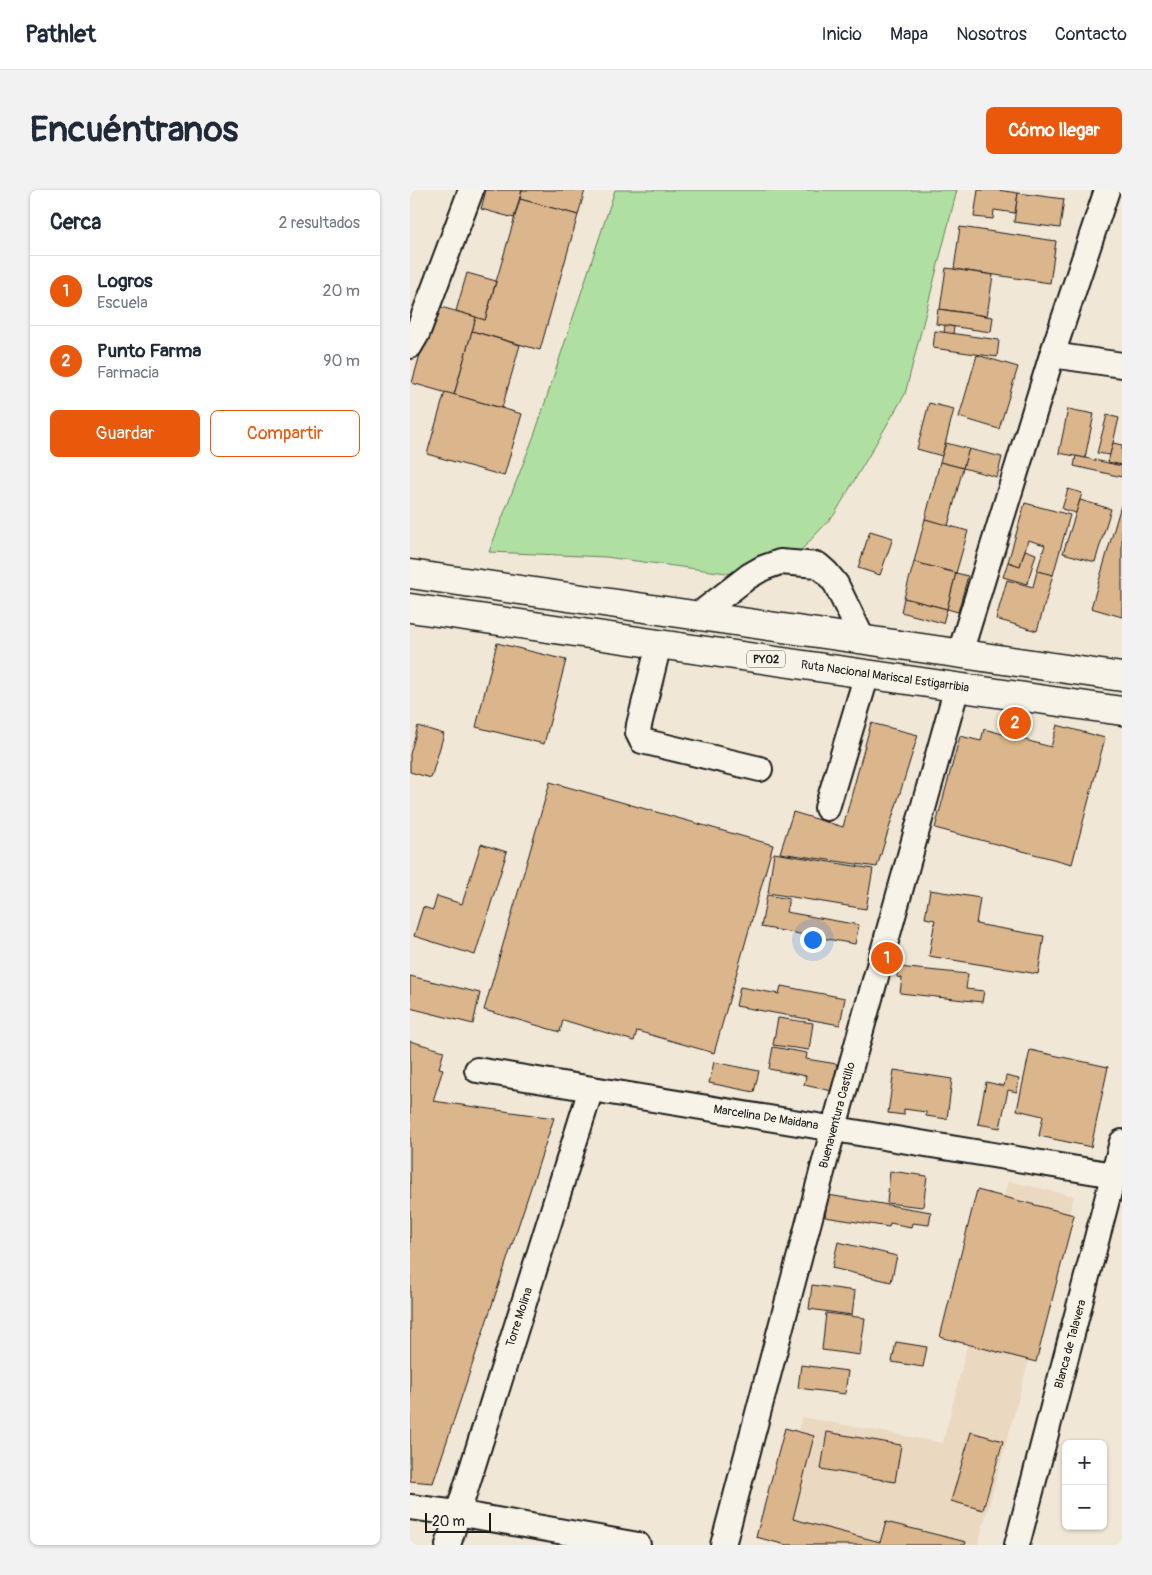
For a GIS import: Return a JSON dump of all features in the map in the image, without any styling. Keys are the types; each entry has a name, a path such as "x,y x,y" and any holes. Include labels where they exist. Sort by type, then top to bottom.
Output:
{"highway":[{"path":"410,574 1122,677"},
{"name":"Ruta Nacional Mariscal Estigarribia","path":"410,608 1122,711"}],"street":[{"path":"410,346 417,334 471,190"},
{"path":"960,653 1052,355 1107,190"},
{"path":"1052,355 1122,365"},
{"path":"697,616 749,576 763,568 780,562 818,565 836,584 864,640"},
{"path":"659,644 639,725 639,738 642,741 760,769"},
{"path":"827,808 867,674"},
{"name":"Buenaventura Castillo","path":"723,1545 834,1127 957,687"},
{"name":"Marcelina De Maidana","path":"477,1070 834,1127 1114,1175"},
{"name":"Torre Molina","path":"448,1545 591,1089"},
{"name":"Blanca de Talavera","path":"1017,1545 1122,1142"},
{"path":"410,1507 457,1513 638,1545"}],"shaded area":[{"path":"1008,1181 1074,1196 978,1545 816,1545 767,1534 802,1417 943,1443"}],"green space":[{"path":"615,190 957,190 905,394 834,515 790,562 749,576 606,557 489,552 535,433"}],"building":[{"path":"486,190 522,190 514,218 481,209"},
{"path":"522,190 585,190 578,215 520,199"},
{"path":"978,190 1018,193 1015,213 994,210 993,219 974,217"},
{"path":"1018,193 1064,199 1060,228 1014,222"},
{"path":"520,199 578,215 540,350 472,331 476,317 485,320"},
{"path":"960,227 1056,241 1050,283 954,269"},
{"path":"946,268 993,275 987,316 940,309"},
{"path":"467,273 496,281 485,320 456,311"},
{"path":"434,305 476,317 454,395 412,383"},
{"path":"938,309 993,317 991,332 936,324"},
{"path":"945,325 954,327 953,334 944,333"},
{"path":"472,331 520,345 502,408 454,395"},
{"path":"935,331 999,340 997,357 933,348"},
{"path":"977,355 1018,367 999,429 959,417"},
{"path":"445,392 522,414 504,476 427,454"},
{"path":"929,403 954,409 942,456 917,449"},
{"path":"1068,409 1094,414 1085,458 1059,453"},
{"path":"1107,415 1119,418 1110,455 1097,453"},
{"path":"946,443 969,449 963,468 940,462"},
{"path":"1113,443 1122,445 1122,465 1108,462"},
{"path":"969,449 1002,457 997,477 963,468"},
{"path":"1076,456 1122,466 1122,477 1074,466"},
{"path":"940,462 963,468 948,526 925,519"},
{"path":"1068,489 1082,493 1076,513 1062,509"},
{"path":"1080,500 1111,509 1095,562 1063,553"},
{"path":"1122,502 1122,617 1091,608"},
{"path":"1025,503 1070,515 1053,575 1037,571 1045,545 1028,540 1020,566 1008,562"},
{"path":"925,519 968,531 956,573 914,562"},
{"path":"870,531 893,538 880,575 858,568"},
{"path":"1025,550 1036,554 1027,584 1003,577 1008,562 1020,566"},
{"path":"914,562 956,573 947,609 904,598"},
{"path":"1037,571 1053,575 1037,631 996,619 1007,580 1033,587"},
{"path":"956,573 968,576 958,612 947,609"},
{"path":"904,598 947,609 943,623 901,612"},
{"path":"497,643 566,660 544,744 476,727"},
{"path":"871,723 918,735 877,867 780,853 793,812 843,827"},
{"path":"1057,725 1105,738 1072,864 935,828 960,736 981,741 984,729 1051,747"},
{"path":"418,726 444,734 431,778 410,772 410,754"},
{"path":"550,782 773,845 714,1053 637,1031 634,1041 563,1020 560,1032 484,1010"},
{"path":"481,844 507,852 475,955 414,936 423,907 433,910 437,896 462,904"},
{"path":"774,853 873,869 866,909 768,893"},
{"path":"930,890 980,898 976,924 1044,936 1038,974 929,956 935,920 925,918"},
{"path":"767,895 789,899 786,912 859,925 855,944 761,927"},
{"path":"898,967 968,974 966,989 984,991 982,1002 900,993 902,978 897,977"},
{"path":"410,976 480,993 473,1024 410,1008"},
{"path":"781,986 845,998 840,1025 736,1006 740,987 779,994"},
{"path":"778,1018 813,1023 809,1050 773,1045"},
{"path":"410,1041 444,1051 439,1068 443,1069 433,1101 554,1118 433,1483 410,1481"},
{"path":"773,1047 807,1053 806,1059 837,1064 832,1091 804,1085 806,1076 769,1069"},
{"path":"1030,1050 1108,1067 1091,1147 1039,1136 1043,1116 1017,1110"},
{"path":"714,1062 759,1071 754,1092 709,1083"},
{"path":"894,1070 952,1079 947,1119 926,1116 926,1112 904,1109 904,1115 888,1113"},
{"path":"1006,1076 1019,1079 1017,1092 1008,1090 1000,1128 978,1124 986,1082 1004,1086"},
{"path":"890,1171 927,1176 923,1207 887,1203"},
{"path":"977,1190 1074,1215 1036,1362 940,1337"},
{"path":"828,1195 931,1212 929,1225 912,1223 911,1227 890,1223 889,1227 825,1217"},
{"path":"838,1242 897,1256 891,1282 832,1268"},
{"path":"812,1285 855,1291 852,1315 809,1309"},
{"path":"826,1313 865,1318 860,1355 822,1350"},
{"path":"896,1342 927,1347 923,1367 892,1362"},
{"path":"801,1365 848,1371 845,1394 798,1388"},
{"path":"785,1428 814,1436 793,1519 880,1542 886,1522 966,1542 965,1545 786,1545 756,1537"},
{"path":"827,1432 901,1445 895,1482 821,1469"},
{"path":"971,1432 1003,1441 983,1510 951,1501"}],"place":[{"name":"Punto Farma","path":"1015,723"},
{"name":"Logros","path":"887,958"}]}
